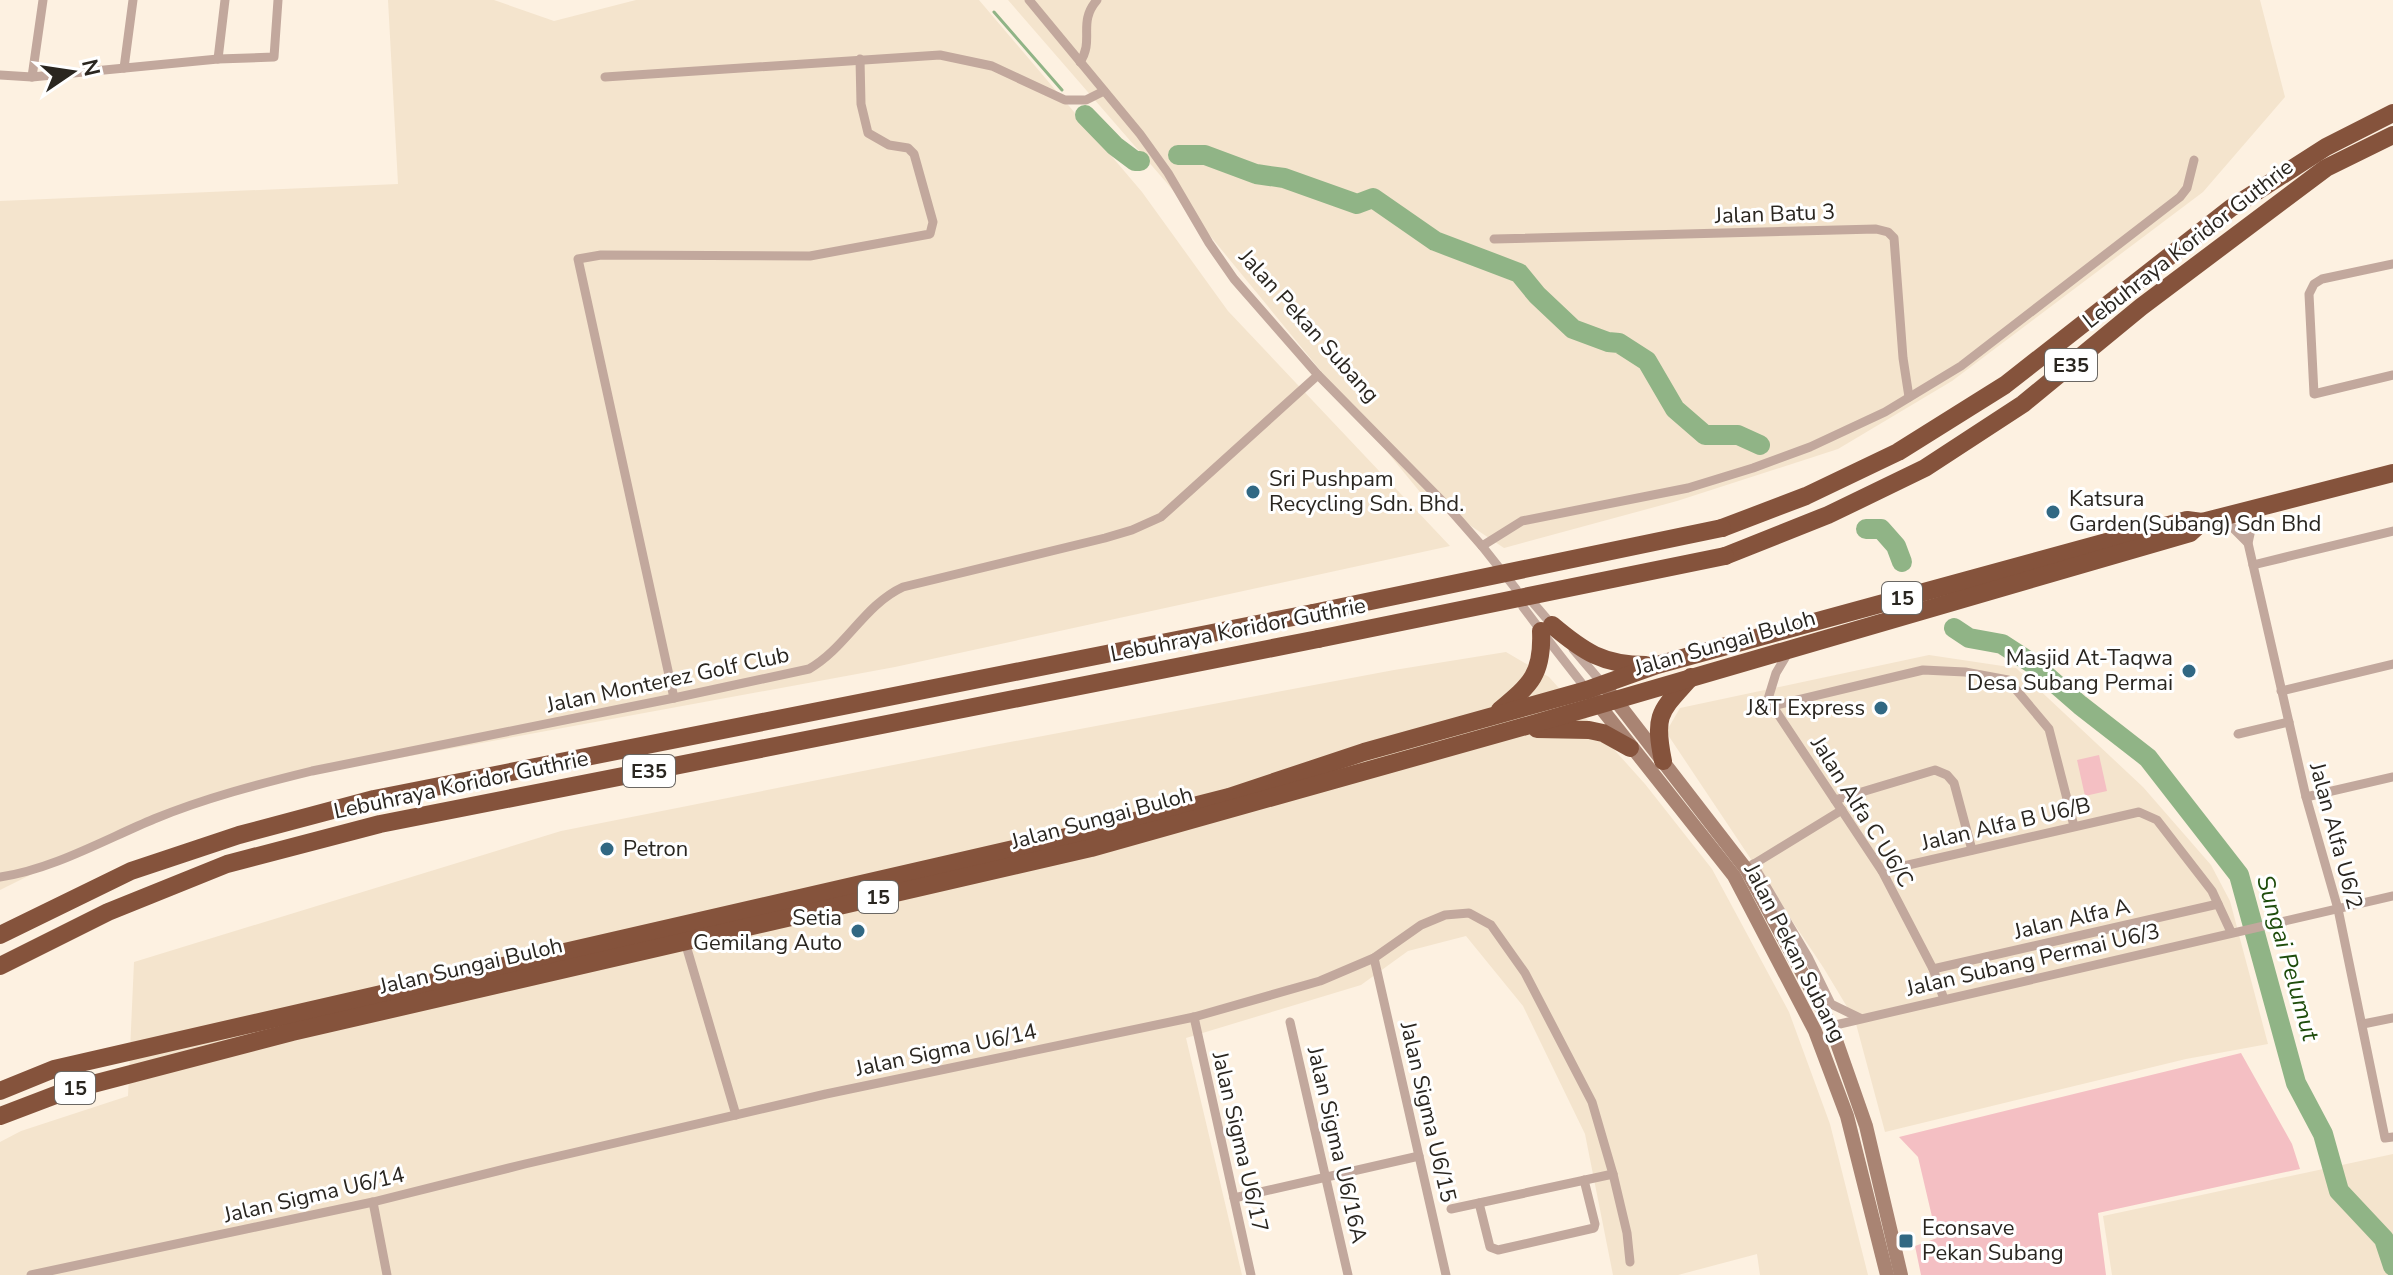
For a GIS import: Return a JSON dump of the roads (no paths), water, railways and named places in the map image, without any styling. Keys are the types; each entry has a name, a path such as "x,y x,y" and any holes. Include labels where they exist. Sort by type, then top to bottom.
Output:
{"highway":[{"name":"Lebuhraya Koridor Guthrie","path":"0,935 131,871 239,835 374,799 1313,613 1722,528 1806,496 1898,452 2005,385 2231,208 2326,147 2393,113"},
{"name":"Lebuhraya Koridor Guthrie","path":"0,966 108,912 227,864 380,824 1725,556 1828,515 1925,468 2023,404 2141,307 2326,168 2393,135"},
{"name":"Jalan Sungai Buloh","path":"0,1116 66,1091 292,1032 1091,848 1526,726 1601,694 1657,665 2187,520 2208,521 2393,473"},
{"name":"Jalan Sungai Buloh","path":"0,1091 54,1069 1229,797 1364,752 1495,714 1691,677 1791,649 2190,533 2208,521"},
{"path":"1495,714 1534,678 1546,628 1599,658 1616,663 1657,665"},
{"path":"1663,761 1657,735 1658,720 1663,708 1691,677"},
{"path":"1526,726 1589,730 1603,733 1630,748"}],"main road":[{"name":"Jalan Pekan Subang","path":"1601,694 1630,748 1734,876 1815,1031 1847,1116 1887,1275"},
{"name":"Jalan Pekan Subang","path":"1601,694 1663,761 1749,867 1831,1026 1866,1126 1901,1275"}],"street":[{"path":"32,77 43,0"},
{"path":"124,68 133,0"},
{"path":"218,59 225,0"},
{"path":"0,75 32,77 218,59 274,57 278,0"},
{"name":"Jalan Pekan Subang","path":"1029,0 1140,134 1234,279 1318,375 1446,505 1516,589 1533,600 1546,628"},
{"path":"1080,62 1087,48 1086,15 1097,0"},
{"path":"605,77 940,55 992,66 1065,100 1086,100 1104,91"},
{"path":"674,698 578,259 601,255 810,256 930,234 933,222 914,154 908,148 889,145 868,133 861,104 860,59"},
{"path":"1482,546 1522,521 1688,488 1753,468 1810,447 1885,412 1961,366 2180,197 2187,188 2194,160"},
{"name":"Jalan Batu 3","path":"1494,239 1876,229 1888,232 1894,238 1909,397"},
{"path":"2393,264 2322,279 2314,284 2309,294 2314,394 2393,375"},
{"name":"Jalan Monterez Golf Club","path":"0,877 25,873 158,817 253,785 809,669 826,657 880,600 903,587 1105,538 1161,517 1318,375"},
{"path":"2248,543 2252,525 2262,507"},
{"path":"2208,521 2232,527 2248,543"},
{"path":"2253,565 2393,531"},
{"name":"Jalan Alfa U6/2","path":"2248,543 2306,797 2338,909 2389,1137"},
{"path":"1546,628 1601,694"},
{"path":"1546,628 1601,694"},
{"path":"1791,649 1769,689 1768,699 1772,706 1923,670 1965,672 2008,680 2049,729 2074,826"},
{"path":"2281,691 2393,664"},
{"name":"Jalan Alfa C U6/C","path":"1772,706 1882,871 1933,969 1944,999"},
{"path":"2238,734 2289,722"},
{"path":"1835,800 1935,770 1947,775 1954,783 1972,850"},
{"path":"2306,797 2393,777"},
{"path":"1842,810 1749,867 1808,957 1831,1004 1862,1018"},
{"name":"Jalan Alfa B U6/B","path":"1882,871 2139,812 2157,820 2212,891 2218,904"},
{"path":"2338,909 2393,896"},
{"path":"2218,904 2231,932"},
{"name":"Jalan Alfa A","path":"1933,969 2218,904"},
{"name":"Jalan Subang Permai U6/3","path":"1831,1026 2338,909"},
{"name":"Jalan Sigma U6/14","path":"31,1275 373,1202 736,1115 1194,1017 1320,981 1374,958 1421,925 1445,915 1469,913 1491,925 1525,973 1592,1102 1613,1174 1627,1233 1630,1262"},
{"path":"685,942 736,1115"},
{"name":"Jalan Sigma U6/15","path":"1374,958 1446,1275"},
{"name":"Jalan Sigma U6/17","path":"1194,1017 1251,1275"},
{"path":"2363,1024 2393,1018"},
{"name":"Jalan Sigma U6/16A","path":"1290,1022 1348,1275"},
{"path":"1234,1198 1419,1156"},
{"path":"1451,1209 1613,1174"},
{"path":"1479,1203 1490,1247 1498,1250 1594,1228 1584,1180"},
{"path":"373,1202 387,1275"}],"waterway":[{"path":"994,12 1062,90"},
{"name":"Sungai Pelumut","path":"1085,115 1115,146 1135,161 1140,161"},
{"name":"Sungai Pelumut","path":"1178,155 1205,155 1256,174 1284,178 1357,204 1373,198 1435,241 1519,273 1573,329 1619,343 1647,361 1675,409 1705,435 1738,435 1760,445"},
{"name":"Sungai Pelumut","path":"1866,529 1881,529 1896,546 1902,562"},
{"name":"Sungai Pelumut","path":"1954,628 1969,638 2002,644 2033,664 2148,758 2239,875 2296,1083 2323,1134 2339,1191 2384,1239 2393,1266"}],"place":[{"name":"Sri Pushpam Recycling Sdn. Bhd.","path":"1253,492"},
{"name":"Katsura Garden(Subang) Sdn Bhd","path":"2053,512"},
{"name":"Masjid At-Taqwa Desa Subang Permai","path":"2189,671"},
{"name":"J&T Express","path":"1881,708"},
{"name":"Petron","path":"607,849"},
{"name":"Setia Gemilang Auto","path":"858,931"},
{"name":"Econsave Pekan Subang","path":"1906,1241"}]}
